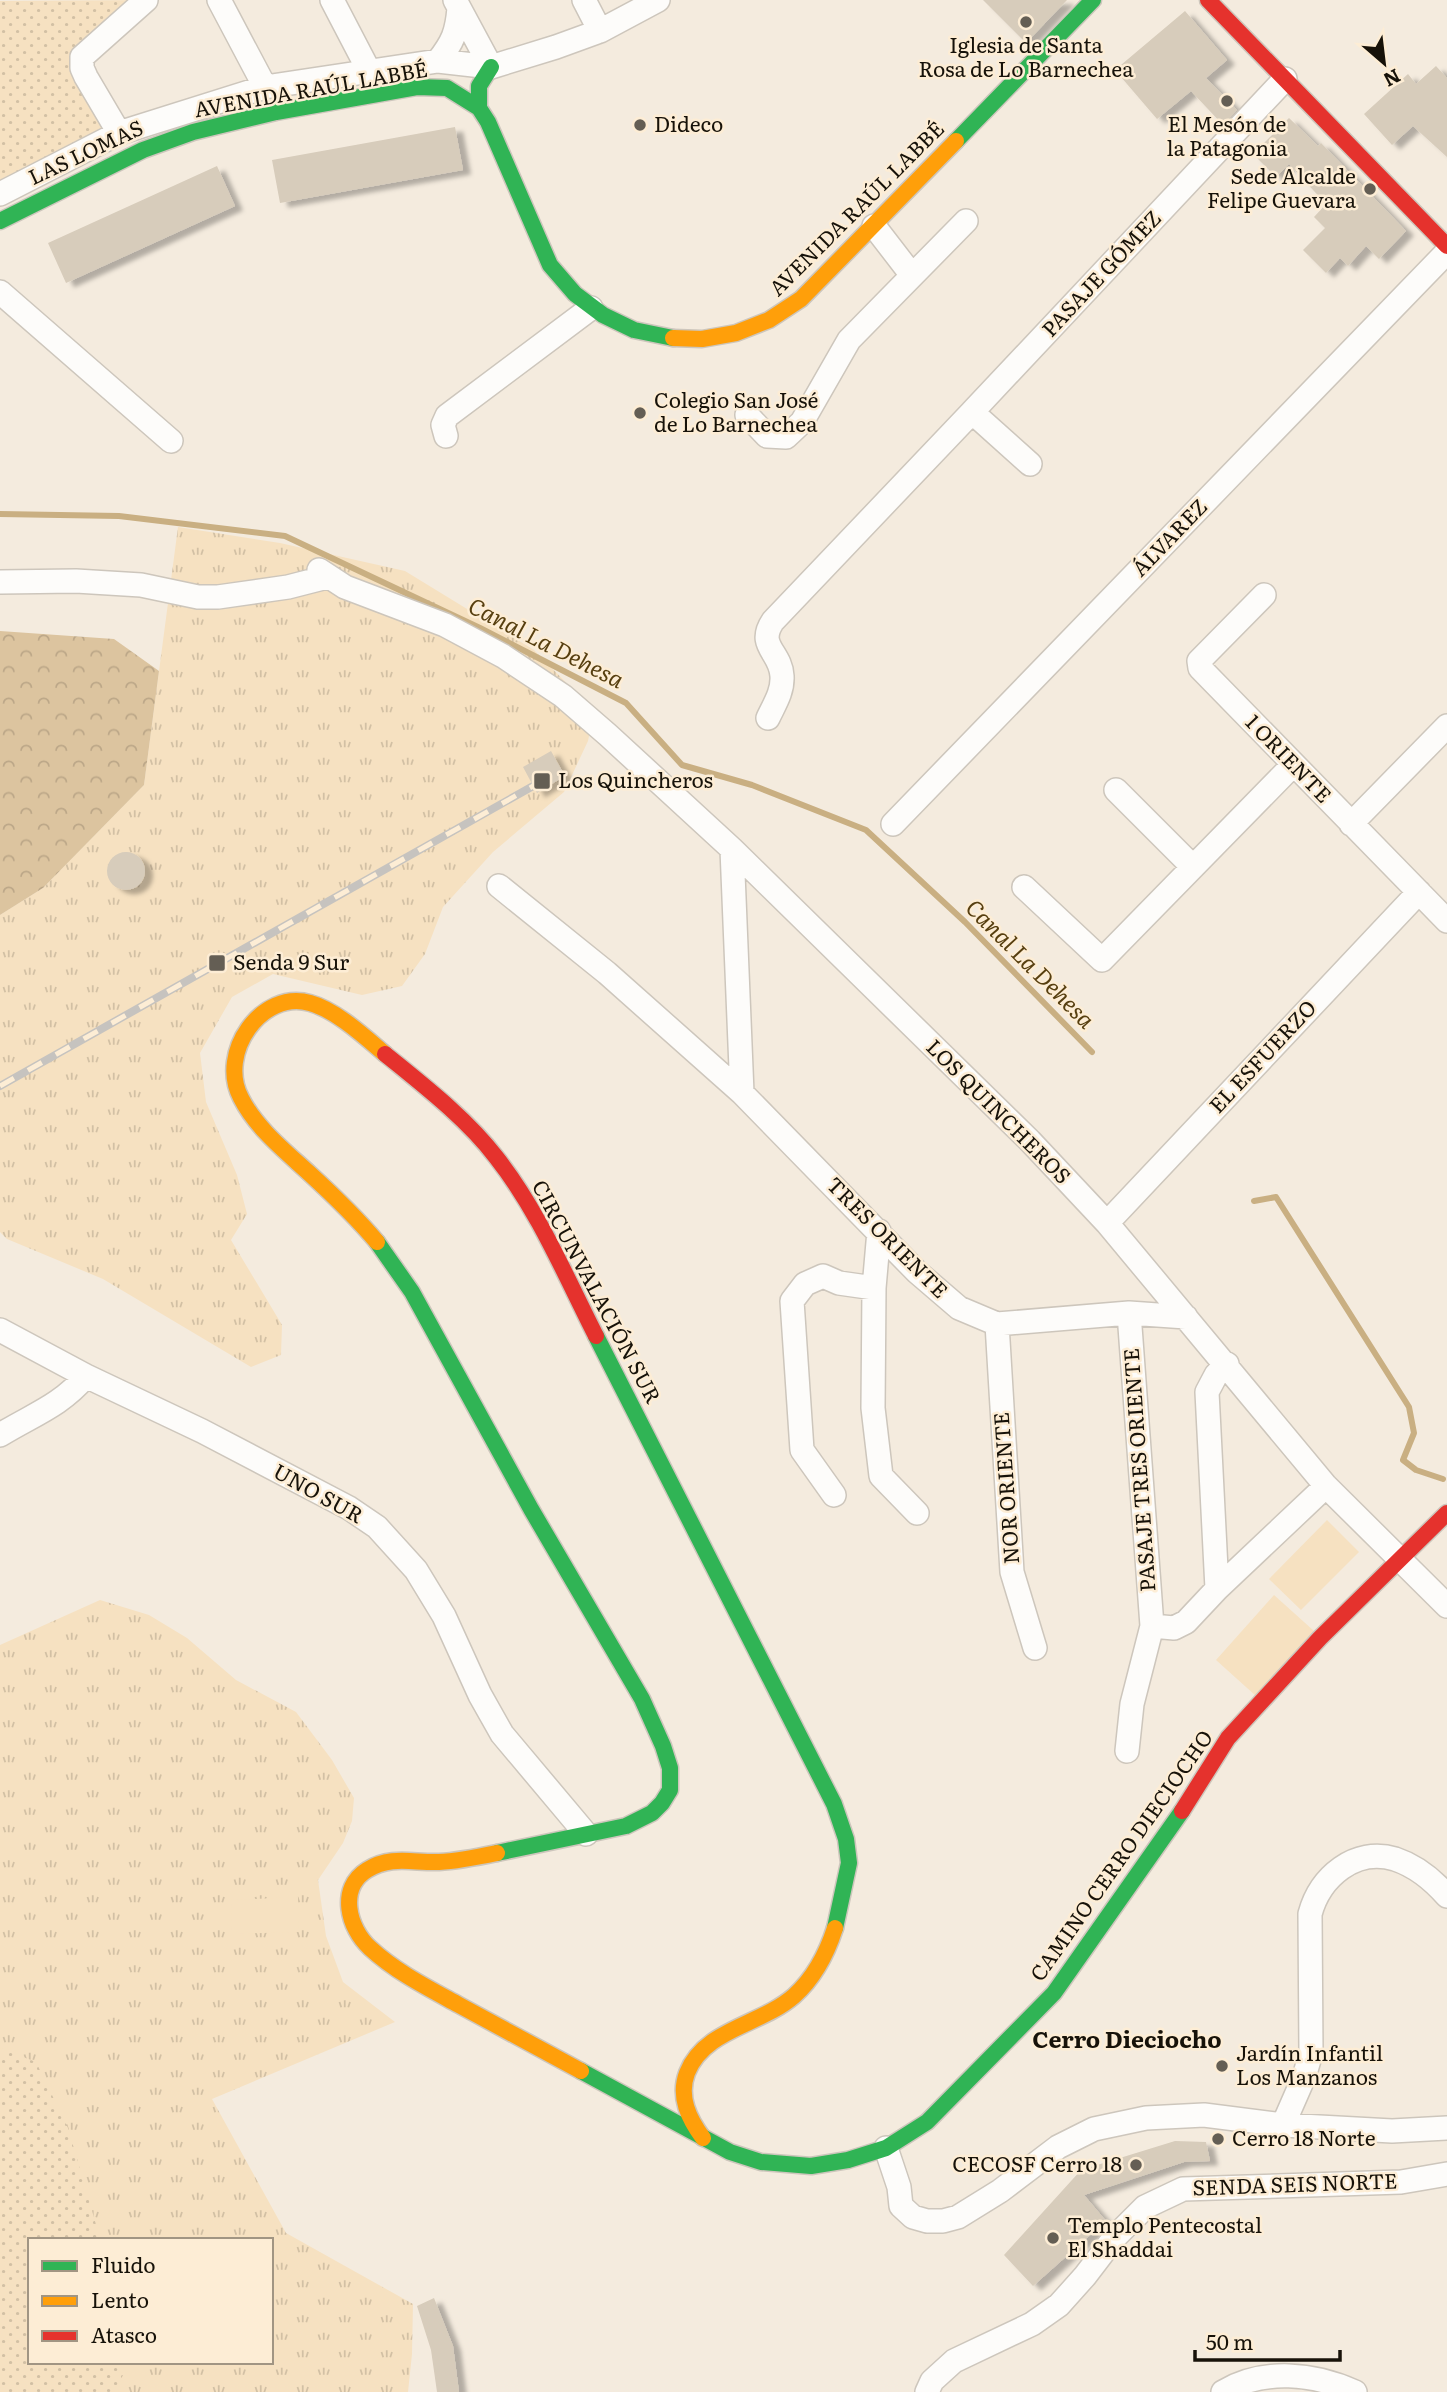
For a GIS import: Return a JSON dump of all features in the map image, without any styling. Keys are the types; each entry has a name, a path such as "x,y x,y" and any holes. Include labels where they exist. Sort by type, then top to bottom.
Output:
{"street":[{"path":"119,133 86,77 82,68 82,57 146,0"},
{"path":"219,0 265,87"},
{"path":"332,0 369,71"},
{"path":"584,0 600,31"},
{"name":"LAS LOMAS","path":"0,194 119,133 265,87 438,61 491,67 600,31 658,0"},
{"name":"AVENIDA RAÚL LABBÉ","path":"3,222 106,167 159,144 228,123 429,86 455,92 479,108 488,122 550,265 565,285 591,308 626,327 666,338 712,339 744,331 774,318 801,299 1093,0"},
{"path":"1208,0 1447,246"},
{"path":"438,61 452,43 457,29 457,4"},
{"path":"457,4 491,67 479,81 479,108"},
{"name":"PASAJE GÓMEZ","path":"768,718 782,689 782,673 767,643 766,632 773,621 1285,79"},
{"path":"747,415 766,436 786,437 802,422 849,340 966,221"},
{"path":"874,226 911,274"},
{"name":"ÁLVAREZ","path":"893,824 1447,253"},
{"path":"1,291 171,441"},
{"path":"446,436 443,425 447,416 591,308"},
{"path":"972,412 1030,464"},
{"name":"LOS QUINCHEROS","path":"0,582 141,585 198,597 218,597 288,587 323,573 345,587 445,625 503,656 572,704 732,849 1030,1141 1107,1223 1326,1486 1447,1606"},
{"name":"1 ORIENTE","path":"1264,595 1199,661 1200,668 1447,921"},
{"path":"1351,824 1447,726"},
{"path":"1024,887 1102,960 1293,765"},
{"path":"1116,790 1193,867"},
{"path":"732,849 742,1093"},
{"name":"TRES ORIENTE","path":"499,886 607,973 742,1093 917,1272 959,1308 997,1324 1129,1313 1186,1317"},
{"name":"EL ESFUERZO","path":"1107,1223 1419,892"},
{"name":"CIRCUNVALACIÓN SUR","path":"311,1002 343,1020 467,1125 489,1147 516,1184 539,1222 834,1804 849,1860 842,1908 829,1947 813,1975 784,2005 720,2037 694,2058 685,2075 683,2094 688,2114 702,2138 398,1971 367,1946 351,1920 348,1904 355,1881 367,1870 384,1861 403,1858 437,1862 470,1859 626,1826 653,1813 662,1803 670,1790 670,1769 663,1745 629,1677 531,1509 432,1325 400,1273 364,1226 256,1122 240,1097 233,1070 238,1042 256,1017 284,1004 311,1002"},
{"path":"879,1231 874,1287 873,1408 881,1476 917,1513"},
{"path":"834,1495 803,1450 793,1301 805,1284 823,1276 839,1283 874,1287"},
{"name":"PASAJE TRES ORIENTE","path":"1127,1751 1132,1704 1152,1626 1129,1313"},
{"name":"NOR ORIENTE","path":"997,1324 1012,1572 1035,1648"},
{"name":"UNO SUR","path":"0,1330 349,1508 377,1527 416,1570 444,1616 480,1695 502,1734 586,1834"},
{"path":"1217,1589 1207,1392 1216,1375 1227,1364"},
{"path":"0,1435 50,1409 72,1392 86,1376"},
{"path":"1152,1626 1174,1628 1186,1622 1326,1486"},
{"name":"CAMINO CERRO DIECIOCHO","path":"702,2138 745,2158 776,2165 828,2164 886,2148 927,2122 1054,1993 1169,1831 1228,1738 1320,1638 1447,1513"},
{"path":"1283,2124 1304,2077 1311,2053 1310,1914 1319,1889 1333,1873 1358,1860 1371,1857 1392,1858 1412,1866 1447,1896"},
{"path":"886,2148 899,2187 901,2206 913,2217 927,2221 943,2221 958,2217 1000,2192 1058,2147 1094,2129 1146,2118 1204,2115 1283,2124 1392,2131 1447,2128"},
{"name":"SENDA SEIS NORTE","path":"927,2392 932,2381 954,2361 1032,2324 1059,2305 1114,2238 1145,2207 1182,2189 1401,2182 1447,2174"},
{"path":"1223,2392 1250,2380 1294,2375 1324,2380 1354,2392"}],"green space":[{"path":"150,0 84,53 111,126 0,182 0,1"},
{"path":"178,527 280,543 405,571 534,650 594,711 588,741 564,792 493,852 443,907 425,954 402,986 362,995 273,974 232,997 200,1053 206,1102 237,1175 247,1214 231,1240 282,1325 281,1355 251,1367 103,1279 7,1239 0,1232 0,915 43,888 144,785"},
{"path":"0,631 114,639 159,671 144,785 43,888 0,915"},
{"path":"1327,1520 1359,1552 1301,1610 1269,1579"},
{"path":"1274,1595 1314,1631 1256,1696 1216,1660"},
{"path":"100,1600 149,1615 187,1638 236,1680 296,1712 332,1760 354,1798 352,1821 343,1843 318,1880 326,1936 343,1982 395,2022 212,2099 286,2233 413,2304 408,2392 0,2392 0,1645"},
{"path":"298,1897 299,1932 232,1934 231,1900"},
{"path":"0,2048 36,2062 68,2128 102,2238 28,2238 28,2364 128,2364 115,2392 0,2392"}],"building":[{"name":"Iglesia de Santa Rosa de Lo Barnechea","path":"983,0 1067,0 1026,43"},
{"path":"1185,11 1227,60 1206,78 1237,110 1223,125 1191,91 1157,119 1115,70"},
{"path":"1436,66 1447,78 1447,157 1413,126 1392,145 1364,114 1408,74 1416,84"},
{"path":"1289,118 1318,146 1321,143 1406,231 1379,259 1366,246 1348,266 1340,258 1326,273 1303,250 1325,228 1314,217 1326,204 1289,164 1276,177 1253,154"},
{"path":"455,127 463,170 280,203 272,160"},
{"path":"217,166 235,206 66,283 48,243"},
{"path":"551,751 565,776 537,793 523,767"},
{"path":"126,852 139,858 145,871 139,884 126,890 113,884 107,871 113,858"},
{"name":"Templo Pentecostal El Shaddai","path":"1175,2141 1206,2142 1210,2161 1184,2162 1084,2195 1106,2221 1033,2286 1004,2255 1081,2170"},
{"path":"434,2298 453,2346 459,2392 437,2392 431,2350 417,2306"}],"waterway":[{"name":"Canal La Dehesa","path":"0,514 119,516 285,536 480,628 626,703 682,765 752,785 866,830 965,922 1092,1052"},
{"name":"Canal La Dehesa","path":"1254,1201 1276,1197 1409,1407 1414,1433 1403,1460 1416,1470 1443,1479"}],"railway":[{"path":"0,1086 542,781"}],"traffic: fast":[{"path":"956,141 1093,0"},
{"path":"479,108 479,86 491,67"},
{"path":"0,221 143,150 193,132 276,112 417,87 447,88 479,108 488,122 550,265 575,294 603,315 634,330 673,338"},
{"path":"377,1242 412,1292 531,1509 642,1699 670,1768 670,1790 662,1803 652,1813 626,1826 497,1853"},
{"path":"596,1336 834,1804 846,1839 849,1863 835,1928"},
{"path":"581,2071 730,2152 761,2162 811,2166 848,2160 886,2148 927,2122 1054,1993 1182,1811"}],"traffic: slow":[{"path":"673,338 702,339 736,333 769,320 801,299 956,141"},
{"path":"377,1242 344,1206 272,1138 247,1109 235,1080 235,1062 248,1028 261,1015 292,1001 310,1003 330,1012 385,1054"},
{"path":"497,1853 468,1859 393,1861 376,1865 358,1878 352,1887 349,1908 356,1930 370,1948 401,1972 581,2071"},
{"path":"703,2138 689,2115 684,2099 687,2073 695,2058 706,2046 720,2037 781,2006 794,1996 819,1965 835,1928"}],"traffic: jam":[{"path":"1208,0 1447,246"},
{"path":"385,1054 458,1115 511,1177 538,1221 596,1336"},
{"path":"1182,1811 1228,1738 1320,1638 1447,1513"}],"place":[{"name":"Iglesia de Santa Rosa de Lo Barnechea","path":"1026,22"},
{"name":"El Mesón de la Patagonia","path":"1227,101"},
{"name":"Dideco","path":"640,125"},
{"name":"Sede Alcalde Felipe Guevara","path":"1370,189"},
{"name":"Colegio San José de Lo Barnechea","path":"640,413"},
{"name":"Los Quincheros","path":"542,781"},
{"name":"Senda 9 Sur","path":"217,963"},
{"name":"Jardín Infantil Los Manzanos","path":"1222,2066"},
{"name":"Cerro 18 Norte","path":"1218,2139"},
{"name":"CECOSF Cerro 18","path":"1136,2165"},
{"name":"Templo Pentecostal El Shaddai","path":"1053,2238"}],"district":[{"name":"Cerro Dieciocho","path":"1127,2040"}]}
